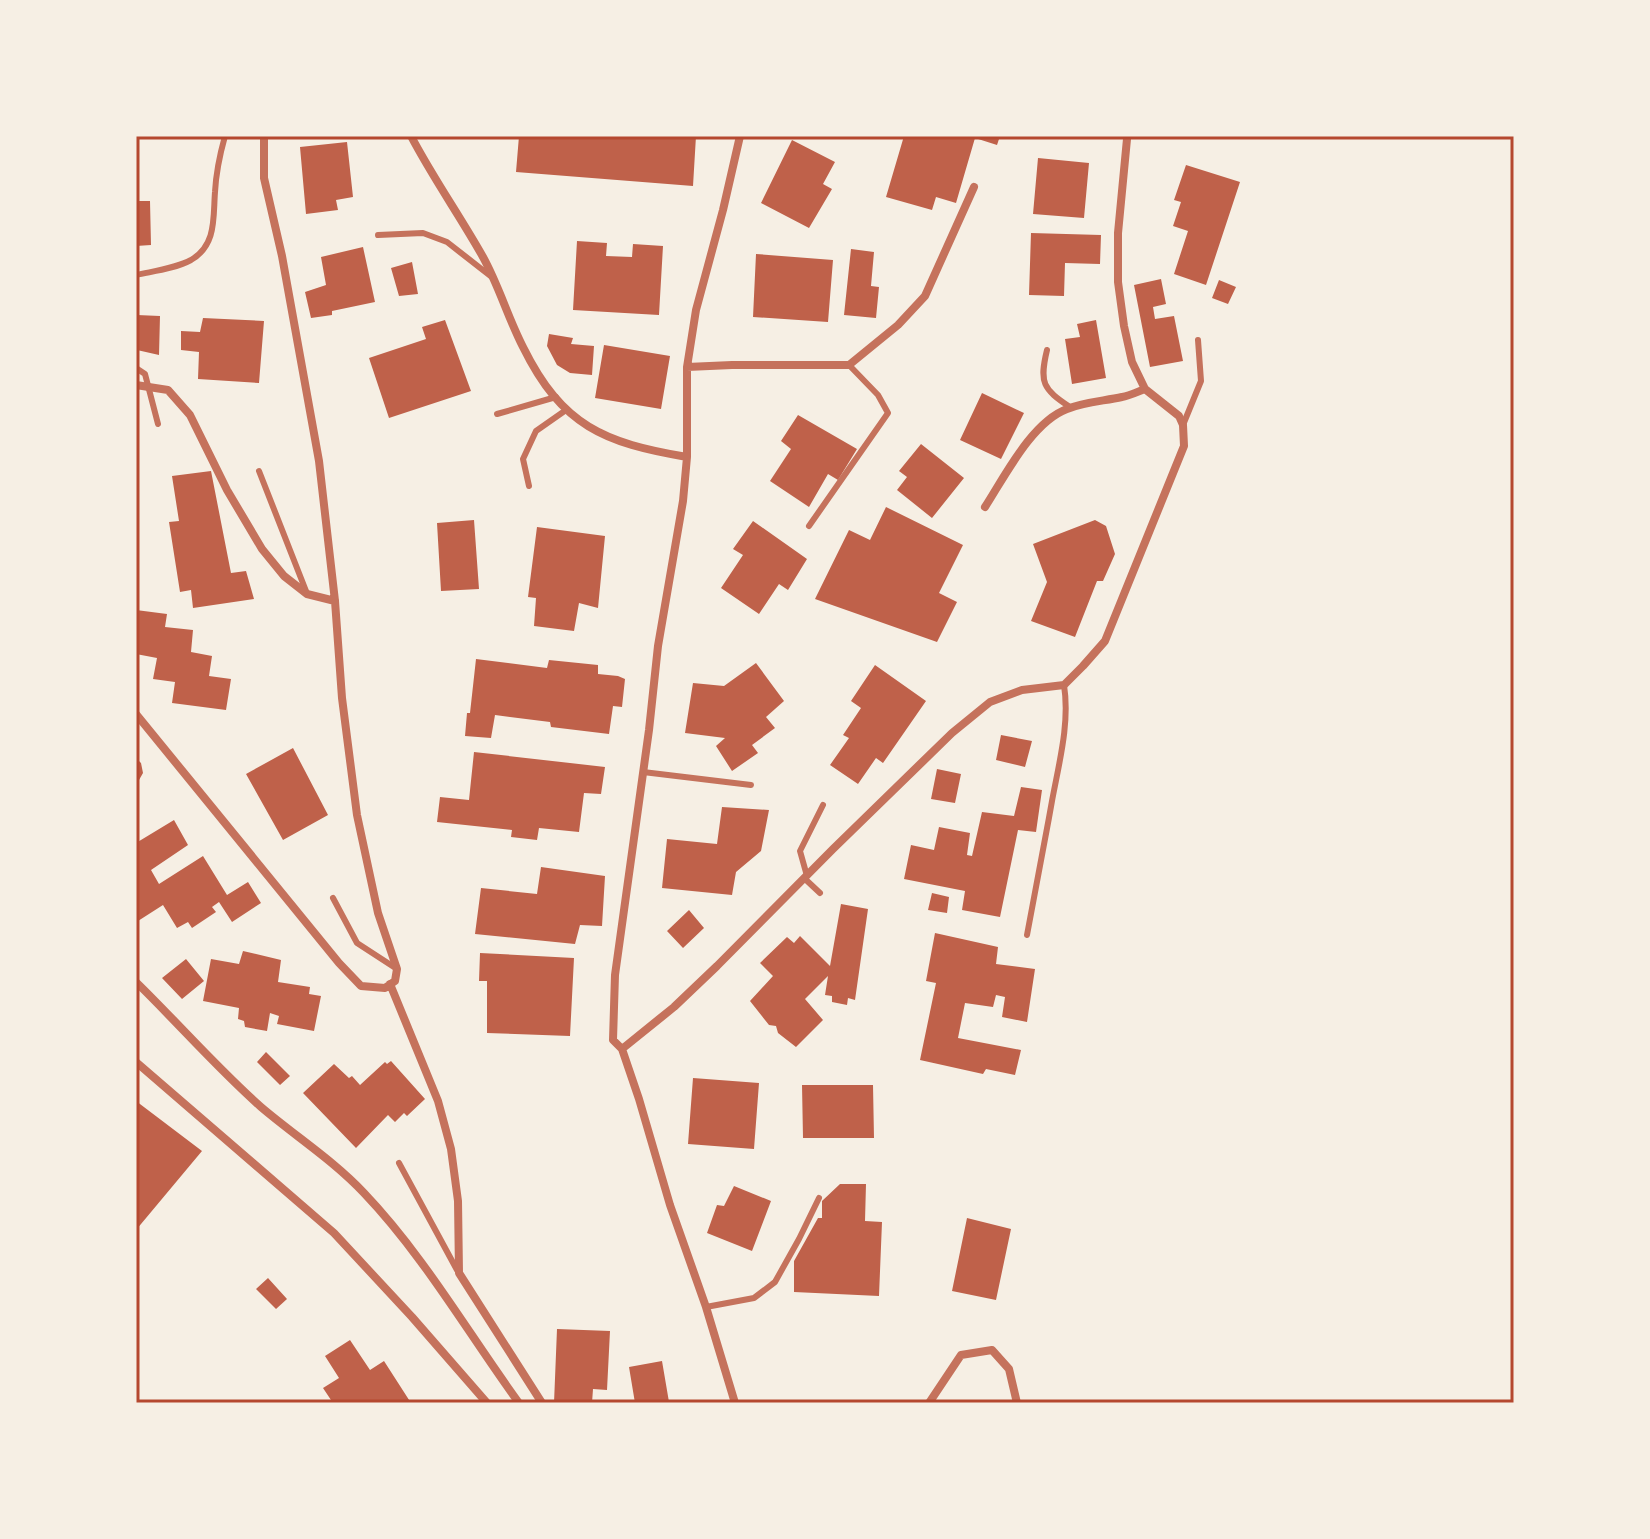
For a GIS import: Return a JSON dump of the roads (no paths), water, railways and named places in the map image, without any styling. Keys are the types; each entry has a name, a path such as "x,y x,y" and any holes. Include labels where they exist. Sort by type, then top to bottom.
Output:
{"street":[{"path":"136,714 361,986 385,988 395,981 397,969 378,913 357,815 314,434 282,256 264,178 264,136"},
{"path":"411,136 484,259 523,348 545,384 566,410 603,436 638,448 687,457"},
{"path":"735,1403 639,1099 622,1049 613,1040 615,975 660,633 683,501 687,457 687,367 696,310 740,136"},
{"path":"622,1049 674,1007 952,733 990,702 1022,690 1064,685 1105,641 1184,446 1183,425 1179,416 1145,389 1132,362 1124,326 1118,282 1118,233 1127,139"},
{"path":"687,367 849,365 898,325 925,296 974,187"},
{"path":"136,385 168,390 190,415 227,490 262,549 284,576 307,594 335,601"},
{"path":"985,507 1034,435 1053,415 1070,407 1124,397 1145,389"},
{"path":"136,982 261,1107 324,1156 372,1202 452,1305 519,1403"},
{"path":"390,984 438,1101 451,1149 458,1201 459,1273 542,1403"},
{"path":"136,1062 334,1233 487,1403"},
{"path":"929,1403 961,1355 992,1350 1009,1369 1017,1403"}],"lane":[{"path":"136,275 166,269 192,259 207,246 215,222 219,157 225,136"},
{"path":"378,235 423,233 447,242 493,278"},
{"path":"1183,425 1201,381 1198,340"},
{"path":"1047,350 1042,371 1049,393 1070,407"},
{"path":"809,526 888,413 878,395 849,365"},
{"path":"136,368 145,374 158,424"},
{"path":"497,414 556,397"},
{"path":"529,486 523,459 536,431 566,410"},
{"path":"259,471 307,594"},
{"path":"1027,935 1065,722 1064,685"},
{"path":"643,772 751,785"},
{"path":"820,893 805,877 800,851 823,805"},
{"path":"333,898 357,943 397,969"},
{"path":"399,1163 459,1273"},
{"path":"706,1307 754,1298 775,1282 819,1198"}]}
